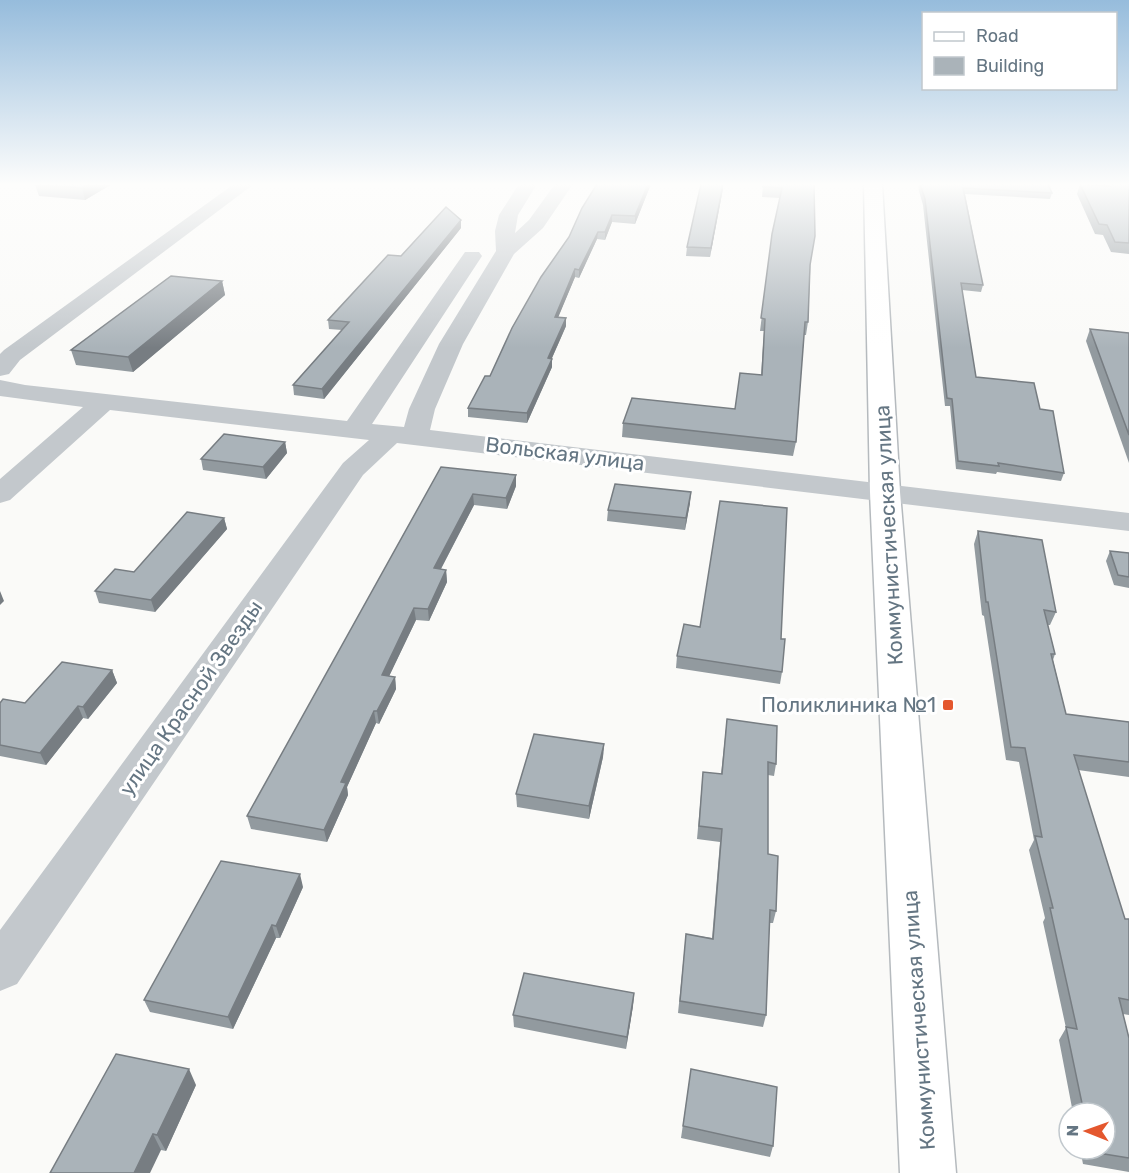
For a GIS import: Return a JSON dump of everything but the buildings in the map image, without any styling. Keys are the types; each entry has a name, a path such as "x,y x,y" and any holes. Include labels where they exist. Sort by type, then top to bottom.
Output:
{"main road":[{"name":"Коммунистическая улица","path":"875,239 885,492 928,1173"}],"street":[{"path":"0,369 12,355 170,239"},
{"path":"504,239 506,251"},
{"path":"403,435 422,409 452,344 506,251 520,239"},
{"path":"354,430 472,256"},
{"name":"Вольская улица","path":"0,388 1129,522"},
{"path":"0,494 104,402"},
{"name":"улица Красной Звезды","path":"0,969 353,469 403,435"}],"place":[{"name":"Поликлиника №1","path":"948,705"}]}
